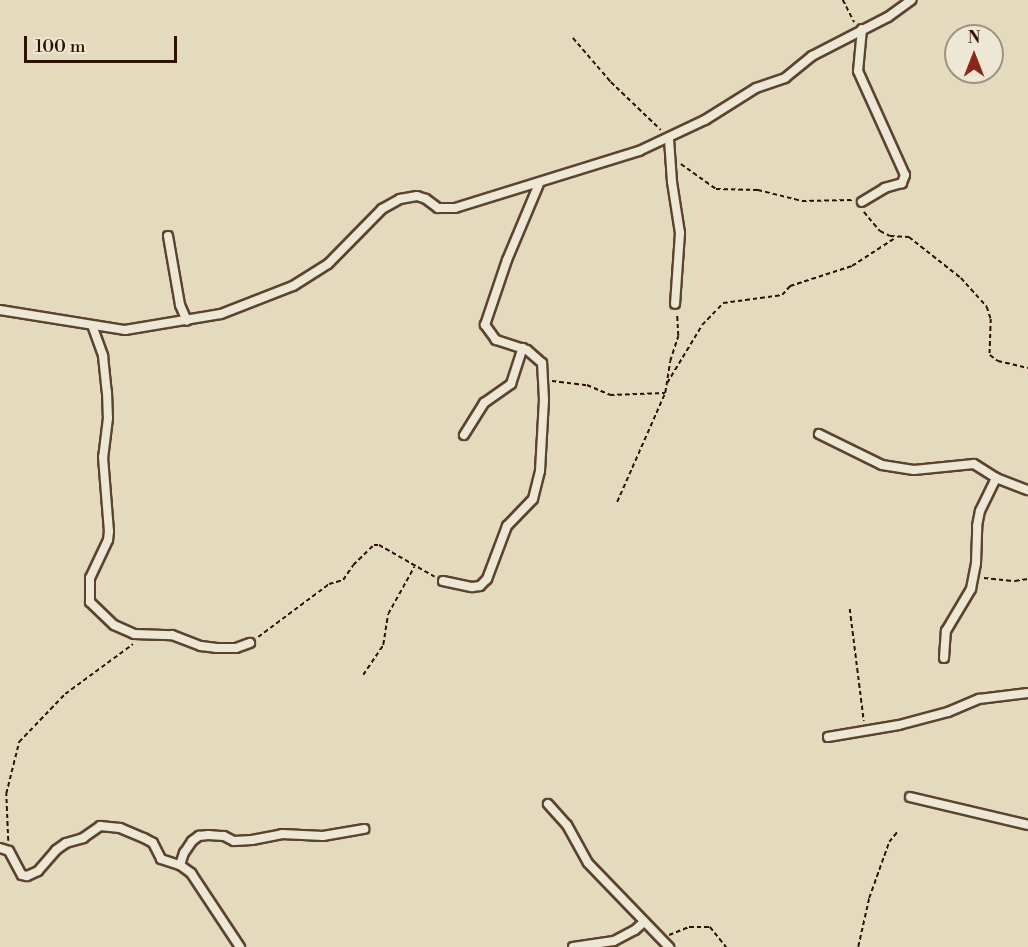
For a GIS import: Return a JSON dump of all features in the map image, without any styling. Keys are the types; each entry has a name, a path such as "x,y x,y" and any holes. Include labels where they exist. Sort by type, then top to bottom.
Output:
{"street":[{"path":"0,310 125,330 221,314 293,286 328,264 382,209 400,199 417,196 438,208 447,209 539,184 670,139 725,109 756,88 785,78 812,56 888,17 911,0"},
{"path":"860,30 858,71 905,175 902,183 885,188 862,202"},
{"path":"670,139 669,150 680,233 675,304"},
{"path":"443,581 458,586 480,586 494,564 507,526 533,499 542,457 542,363 534,354 523,348 496,340 485,325 507,260 539,184"},
{"path":"168,236 180,305 187,321"},
{"path":"92,325 103,356 107,392 108,418 103,457 109,531 108,540 90,578 90,602 95,609 120,628 147,636 172,635 201,646 218,648 236,648 250,643"},
{"path":"464,435 484,403 511,384 523,348"},
{"path":"819,434 882,465 914,470 974,464 996,478 1028,490"},
{"path":"944,658 946,631 971,589 975,575 977,526 980,511 996,478"},
{"path":"828,737 934,716 979,699 1028,693"},
{"path":"910,797 1028,825"},
{"path":"548,804 567,825 588,863 669,947"},
{"path":"4,850 21,875 31,876 66,843 83,838 100,826 109,826 144,838 153,843 161,859 180,865 202,887 240,947"},
{"path":"180,865 184,853 192,841 199,836 224,836 234,841 282,834 323,836 364,829"},
{"path":"573,947 614,941 635,930 644,922"}],"path":[{"path":"843,0 860,30"},
{"path":"573,38 611,82 670,139"},
{"path":"669,150 684,167 716,189 758,190 802,201 842,199 862,202 861,207 870,222 880,231 896,237 909,237 961,278 979,296 991,319 990,355 995,359 1028,368"},
{"path":"667,382 702,325 723,303 782,295 790,286 852,266 896,237"},
{"path":"617,502 665,393 670,361 678,336 679,321 675,304"},
{"path":"543,376 551,381 587,385 610,394 665,393"},
{"path":"250,643 329,585 343,580 353,565 374,545 379,545 414,567 443,581"},
{"path":"363,675 382,645 388,614 414,567"},
{"path":"975,575 993,581 1028,579"},
{"path":"850,609 858,687 866,730"},
{"path":"4,850 6,794 19,742 65,694 147,636"},
{"path":"858,947 869,898 889,842 897,832"},
{"path":"660,938 689,927 703,926 716,931 726,947"}]}
